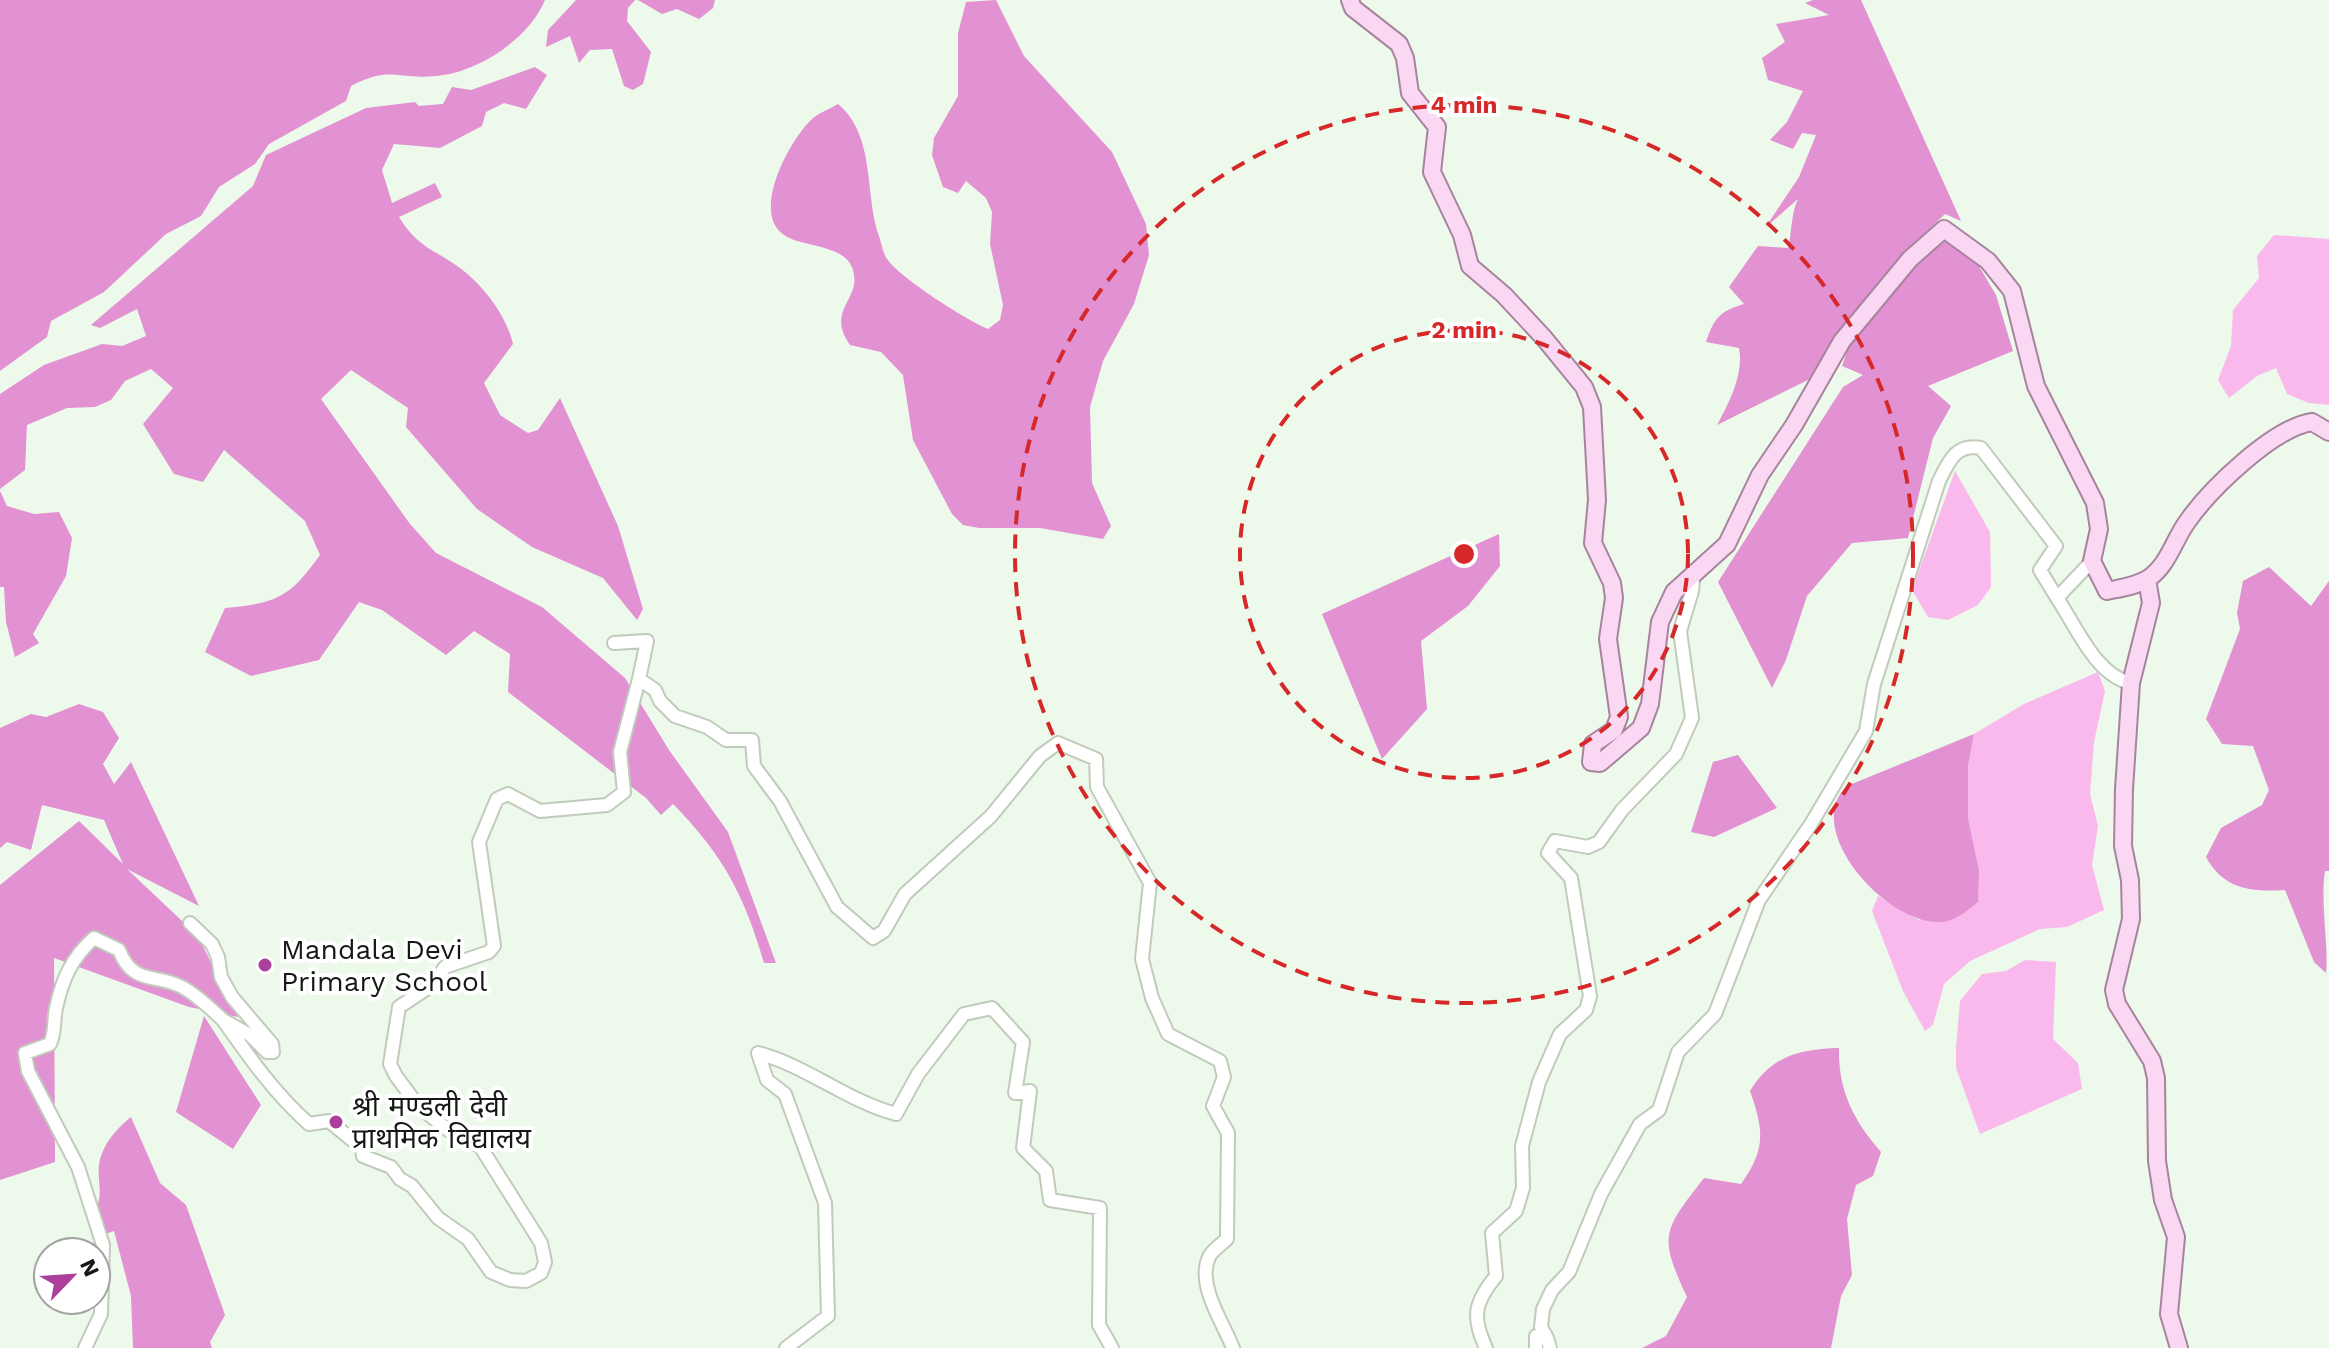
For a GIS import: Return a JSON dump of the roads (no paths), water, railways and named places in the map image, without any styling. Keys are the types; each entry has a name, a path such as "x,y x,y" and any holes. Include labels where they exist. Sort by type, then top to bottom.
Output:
{"main road":[{"path":"1350,0 1353,8 1392,37 1403,51 1410,93 1437,127 1432,172 1462,235 1473,271 1504,295 1544,338 1584,387 1592,407 1597,500 1593,543 1612,583 1614,598 1608,639 1619,717 1614,730 1593,744 1591,762 1600,763 1641,728 1650,704 1660,622 1674,592 1727,544 1760,475 1794,425 1842,341 1910,259 1944,229 1988,261 2012,291 2036,386 2095,503 2099,529 2092,561 2107,591 2147,579 2161,568 2188,521 2206,499 2286,430 2312,422 2329,432"},
{"path":"2147,579 2151,603 2131,683 2123,846 2130,880 2131,919 2114,990 2117,1004 2152,1061 2156,1078 2157,1161 2163,1200 2176,1237 2169,1314 2179,1348"}],"street":[{"path":"1548,1343 1541,1327 1543,1309 1552,1290 1569,1272 1601,1194 1640,1124 1659,1110 1678,1052 1715,1014 1759,900 1811,824 1866,731 1874,684 1939,481 1955,452 1970,446 1981,448 2056,546 2040,570 2102,666 2117,680 2131,683"},
{"path":"2057,598 2092,561"},
{"path":"1486,1348 1477,1331 1477,1312 1479,1297 1496,1276 1492,1233 1516,1211 1523,1188 1522,1146 1539,1082 1560,1034 1586,1010 1590,996 1571,878 1548,853 1549,847 1555,841 1588,847 1599,842 1622,810 1676,754 1692,718 1680,631 1692,591 1694,571"},
{"path":"223,1020 250,1060 288,1105 309,1124 329,1121 362,1148 363,1156 391,1167 400,1179 412,1186 438,1218 468,1239 491,1272 510,1280 526,1281 541,1273 545,1262 541,1243 494,1164 480,1146 451,1132 419,1107 390,1064 390,1051 399,1007 435,983 445,967 489,952 494,946 479,842 497,799 508,794 540,811 607,805 624,792 620,752 647,641 614,643"},
{"path":"639,679 655,690 660,701 675,716 707,727 726,740 752,740 754,766 780,801 837,907 873,938 884,931 905,894 991,816 1040,756 1058,743 1096,759 1097,787 1150,883 1142,959 1152,998 1168,1034 1220,1061 1224,1077 1213,1106 1228,1133 1227,1239 1209,1256 1207,1271 1211,1305 1233,1348"},
{"path":"85,1348 101,1314 103,1245 78,1167 28,1071 25,1053 50,1044 57,1030 55,1012 66,974 78,952 94,938 119,950 125,965 148,979 180,986 223,1020 250,1035 267,1052 273,1052 272,1044 232,997 221,977 212,944 190,923"},
{"path":"786,1348 828,1316 825,1203 785,1094 767,1080 758,1053 788,1061 879,1110 896,1114 918,1074 964,1014 992,1008 1023,1042 1015,1093 1030,1091 1023,1148 1046,1171 1050,1200 1100,1208 1099,1325 1112,1348"},
{"path":"1536,1348 1536,1336 1548,1343"}],"place":[{"name":"Mandala Devi Primary School","path":"265,965"},
{"name":"श्री मण्डली देवी प्राथमिक विद्यालय","path":"336,1122"}]}
